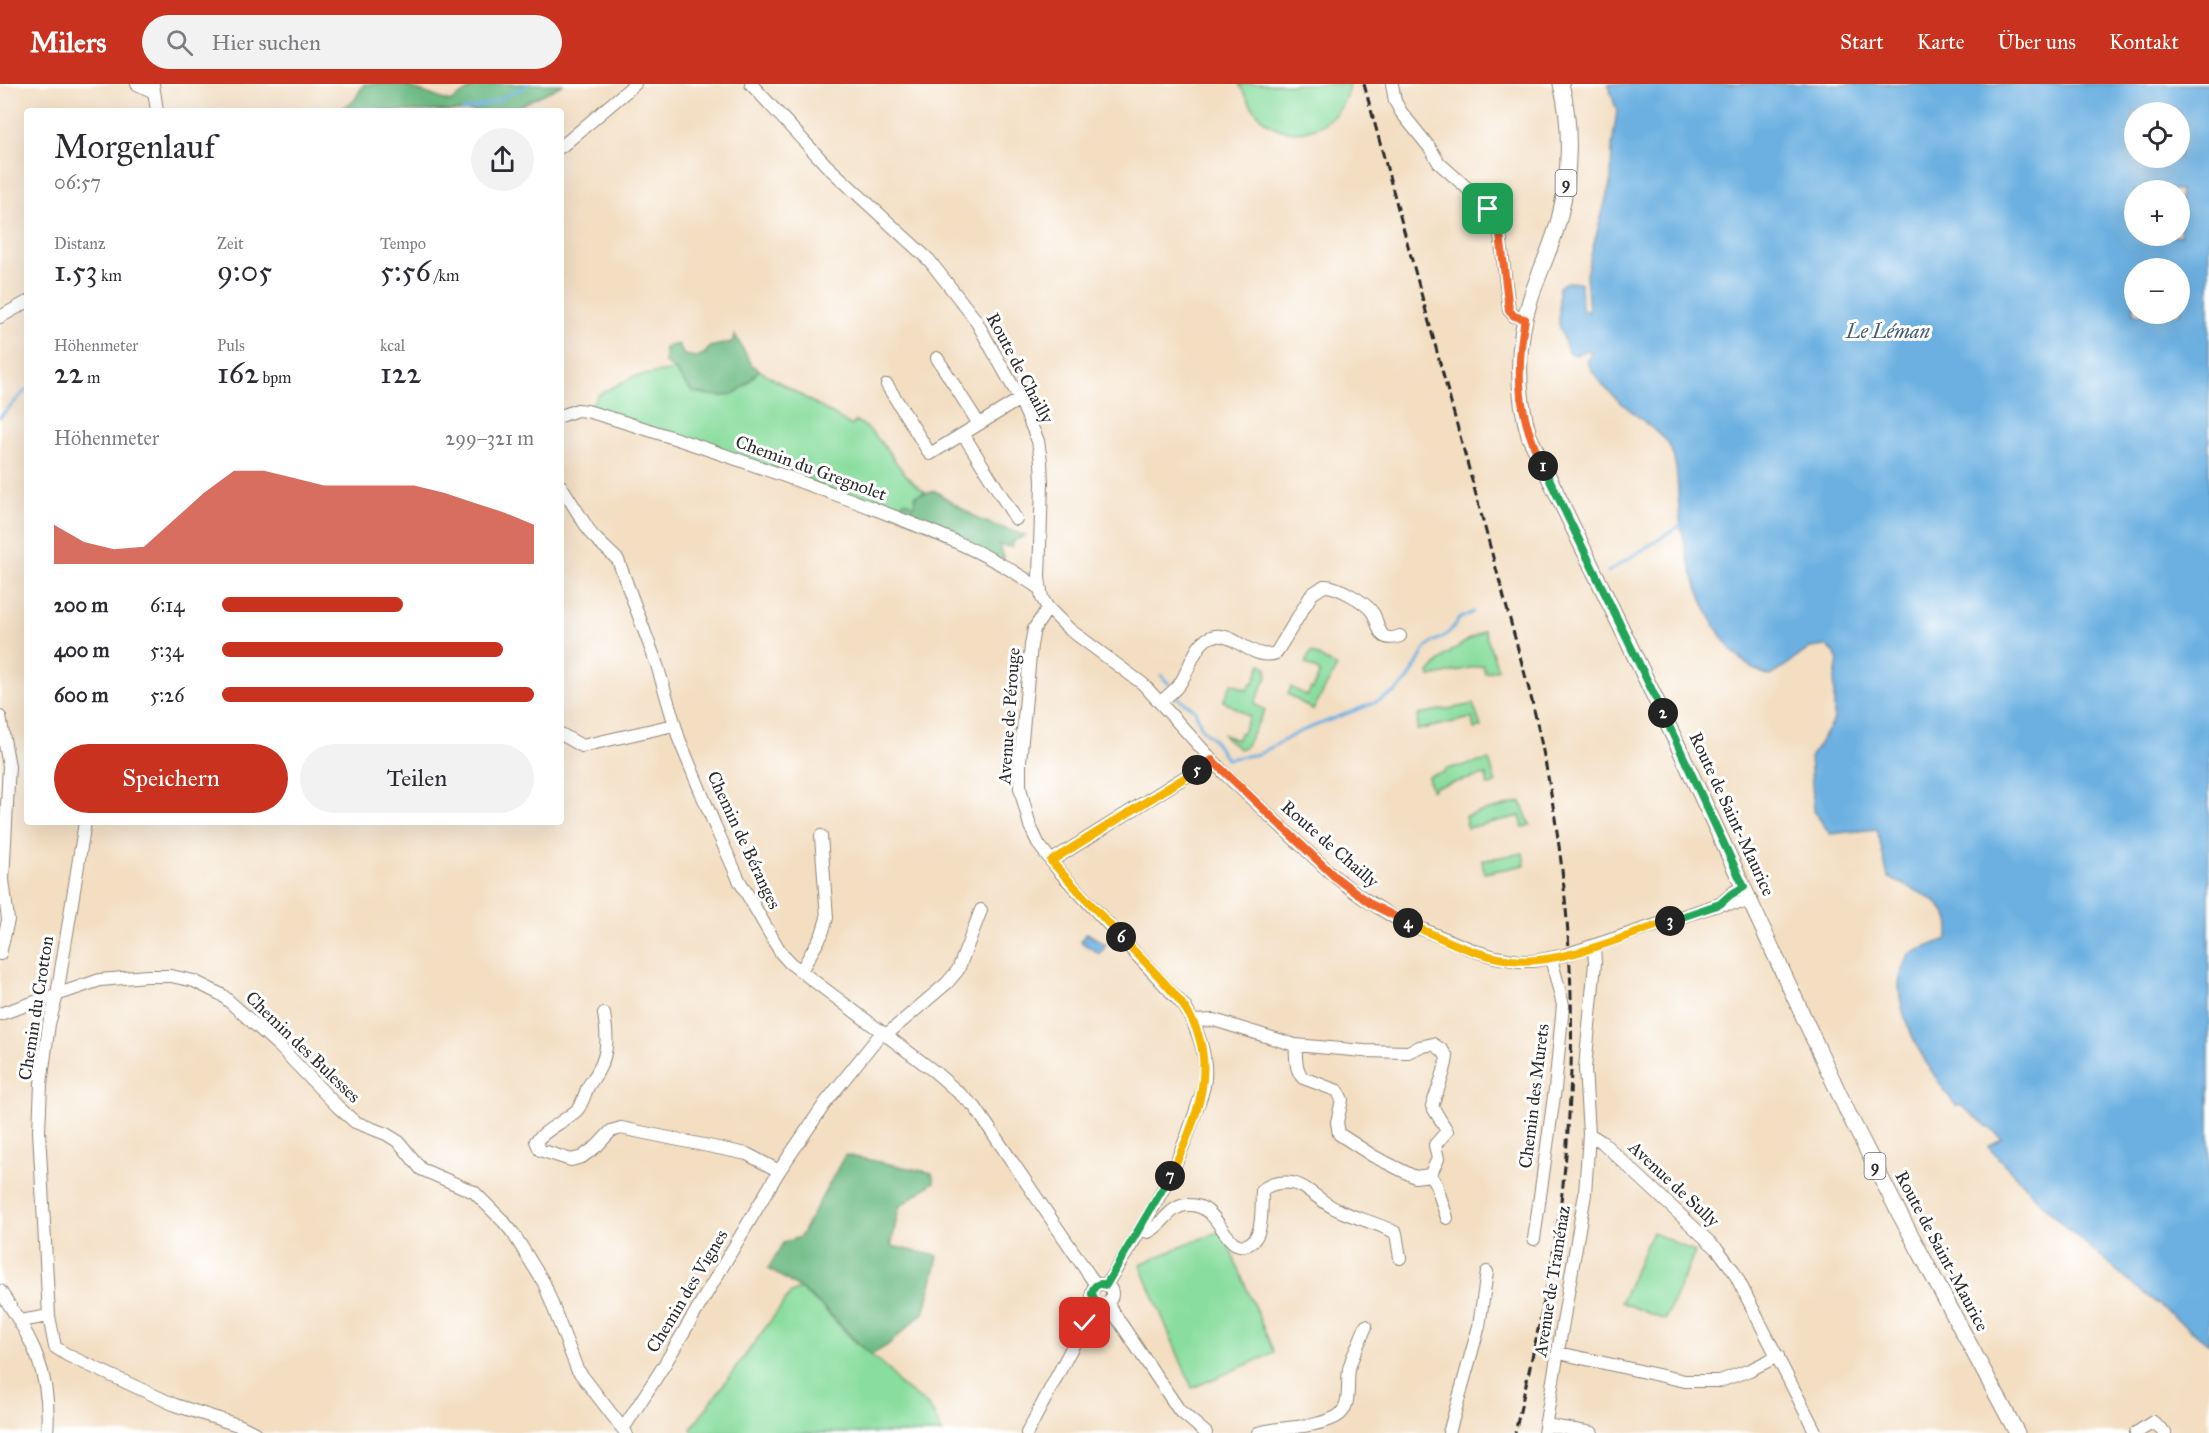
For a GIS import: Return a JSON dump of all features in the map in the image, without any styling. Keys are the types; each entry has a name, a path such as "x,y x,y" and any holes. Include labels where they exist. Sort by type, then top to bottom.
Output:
{"main road":[{"name":"Route de Saint-Maurice","path":"1561,84 1568,130 1565,188 1551,248 1531,295 1519,360 1524,417 1529,435 1748,894 1876,1169 2017,1433"}],"street":[{"path":"137,84 153,88 156,108"},
{"path":"564,144 635,84"},
{"name":"Route de Chailly","path":"751,84 827,166 929,260 975,320 1020,399 1038,441 1041,461 1040,589 1048,608 1070,629 1131,673 1161,702 1212,760 1334,876 1387,913 1488,956 1519,961 1551,958 1594,946 1748,894"},
{"path":"1392,84 1398,109 1439,163 1481,200 1491,214 1500,234 1507,305 1514,316 1525,319"},
{"path":"0,317 24,304"},
{"path":"938,358 979,424"},
{"path":"887,386 930,454 1020,399"},
{"name":"Chemin du Gregnolet","path":"564,415 577,410 587,411 644,428 795,480 955,540 1040,589"},
{"path":"963,434 1016,519"},
{"name":"Chemin de Béranges","path":"564,491 592,535 618,560 657,665 674,725 715,826 739,880 781,953 801,971 935,1071 975,1107 1101,1285"},
{"path":"1161,702 1179,685 1202,643 1209,637 1223,635 1265,655 1276,653 1312,594 1322,586 1333,587 1365,604 1374,615 1377,628 1382,634 1391,638 1400,636"},
{"name":"Avenue de Pérouge","path":"1048,608 1034,629 1031,645 1020,761 1020,788 1024,807 1039,845 1051,861 1171,991 1193,1021 1203,1053 1204,1086 1186,1141 1141,1228 1101,1285"},
{"path":"0,717 9,766 3,880 9,920 0,954"},
{"path":"564,736 582,746 674,725"},
{"path":"1051,861 1212,760"},
{"name":"Chemin du Crotton","path":"85,825 57,994 49,1024 41,1084 39,1131 49,1316 55,1347 67,1355 175,1405 241,1426 255,1433"},
{"path":"801,971 822,934 827,918 821,836"},
{"name":"Chemin des Vignes","path":"624,1431 779,1171 826,1102 884,1034 947,982 958,970 981,910"},
{"path":"1589,1134 1585,1068 1595,963 1594,946"},
{"name":"Chemin des Murets","path":"1534,1239 1555,1089 1563,1005 1551,958"},
{"name":"Chemin des Bulesses","path":"0,1014 100,980 171,976 194,981 222,995 278,1045 355,1122 386,1134 399,1142 421,1169 474,1192 503,1221 544,1283 577,1369 624,1431"},
{"path":"604,1014 605,1057 599,1070 588,1086 579,1108 562,1122 543,1133 536,1141 540,1150 571,1160 582,1157 597,1146 611,1131 621,1128 747,1154 779,1171"},
{"path":"1193,1021 1214,1020 1295,1045 1408,1052 1432,1044 1442,1050 1447,1057 1445,1071 1438,1084 1432,1106 1447,1131 1435,1145 1438,1159 1430,1175"},
{"path":"1295,1045 1296,1067 1303,1078 1338,1092 1342,1100 1337,1122 1339,1134 1373,1156 1415,1177 1430,1175"},
{"name":"Avenue de Traménaz","path":"1545,1429 1585,1194 1589,1134"},
{"name":"Avenue de Sully","path":"1589,1134 1602,1142 1718,1250 1742,1285 1813,1432"},
{"path":"1430,1175 1436,1184 1447,1218"},
{"path":"1141,1228 1148,1232 1152,1230 1172,1211 1187,1204 1202,1207 1220,1224 1233,1243 1247,1244 1254,1240 1259,1230 1262,1190 1269,1184 1284,1183 1301,1186 1337,1210 1382,1225 1396,1233 1400,1258"},
{"path":"1449,1433 1479,1326 1487,1272"},
{"path":"1028,1433 1102,1303 1111,1298 1112,1292 1101,1285"},
{"path":"0,1291 30,1338 40,1364 48,1400 47,1433"},
{"path":"1102,1303 1179,1410 1206,1433"},
{"path":"20,1321 49,1316"},
{"path":"1258,1433 1307,1425 1336,1417 1343,1411 1348,1393 1349,1368 1366,1326"},
{"path":"1559,1353 1685,1381 1720,1381 1778,1356"},
{"path":"2136,1433 2153,1422 2165,1433"},
{"path":"1545,1429 1592,1433"}],"green space":[{"path":"364,84 401,84 450,102 478,84 564,84 515,108 342,108 354,101"},
{"path":"1239,84 1349,84 1346,97 1331,118 1320,126 1295,132 1282,130 1264,120 1252,106"},
{"path":"735,335 752,365 759,370 743,387 730,395 714,396 692,392 675,370 665,363 665,347 678,344 684,355 696,357 704,354 710,347 732,342"},
{"path":"674,370 692,392 746,385 759,370 852,426 856,421 867,428 907,476 926,492 922,493 913,507 894,513 587,411 598,395 632,377"},
{"path":"935,491 980,520 1026,536 1015,540 1011,547 999,545 1004,557 999,561 894,513 897,507 906,501 913,507 916,495"},
{"path":"1484,630 1498,669 1485,673 1483,665 1430,677 1429,673 1446,654"},
{"path":"1311,652 1337,667 1313,710 1288,694 1291,687 1307,696 1311,688 1313,689 1320,672 1305,663"},
{"path":"1261,664 1267,668 1267,677 1254,704 1265,710 1245,747 1239,749 1222,734 1237,740 1241,732 1243,733 1249,716 1223,701 1232,683 1247,690 1251,683 1253,684"},
{"path":"1473,704 1481,727 1474,729 1472,718 1417,730 1418,716 1421,714"},
{"path":"1489,760 1496,784 1488,786 1486,775 1434,787 1434,790 1431,790 1428,776 1445,772 1445,769"},
{"path":"1521,802 1530,825 1523,827 1520,816 1467,828 1465,816"},
{"path":"1523,853 1525,865 1484,873 1482,860"},
{"path":"845,1155 932,1173 934,1182 899,1207 891,1246 938,1256 925,1311 888,1345 871,1355 805,1292 768,1269 783,1243 800,1237"},
{"path":"1222,1230 1274,1353 1192,1388 1140,1264"},
{"path":"1652,1232 1695,1252 1665,1320 1621,1302"},
{"path":"800,1289 824,1309 854,1341 889,1370 900,1385 924,1402 933,1413 942,1433 693,1433 691,1429 791,1293"}],"water":[{"name":"Le Léman","path":"1608,84 2209,84 2209,1344 2132,1284 2058,1220 1988,1147 2002,1138 1960,1105 1956,1106 1927,1064 1905,1017 1899,981 1909,954 1947,939 1950,925 1947,916 1942,908 1925,895 1888,877 1877,829 1830,834 1814,811 1810,758 1834,720 1834,683 1838,661 1834,652 1826,646 1810,648 1771,676 1752,668 1735,654 1709,614 1691,568 1681,526 1677,474 1668,442 1614,396 1599,380 1587,361 1592,352 1587,350 1576,355 1568,352 1559,325 1559,287 1566,282 1581,283 1582,310 1589,312 1586,274 1611,180 1612,146 1617,111"},
{"path":"1087,933 1106,945 1100,954 1081,942"}],"waterway":[{"path":"472,108 497,101 529,84"},
{"path":"0,417 24,392"},
{"path":"1608,572 1681,525"},
{"path":"1178,698 1195,710 1202,729 1213,739 1226,759 1259,754 1299,732 1394,693 1408,680 1425,649 1448,634 1459,619 1473,612"},
{"path":"1161,675 1169,684"}],"railway":[{"path":"1364,84 1530,693 1544,754 1563,879 1571,1004 1568,1130 1553,1253 1515,1433"}],"route":[{"path":"1085,1323 1096,1302 1092,1297 1092,1291 1098,1284 1106,1285 1113,1274 1167,1181 1186,1141 1204,1086 1204,1064 1201,1043 1185,1007 1051,861 1071,847 1212,760 1334,876 1371,904 1395,918 1495,957 1531,961 1565,955 1720,904 1744,887 1529,435 1524,417 1519,376 1525,319 1514,316 1507,305 1500,234 1488,209"}]}
